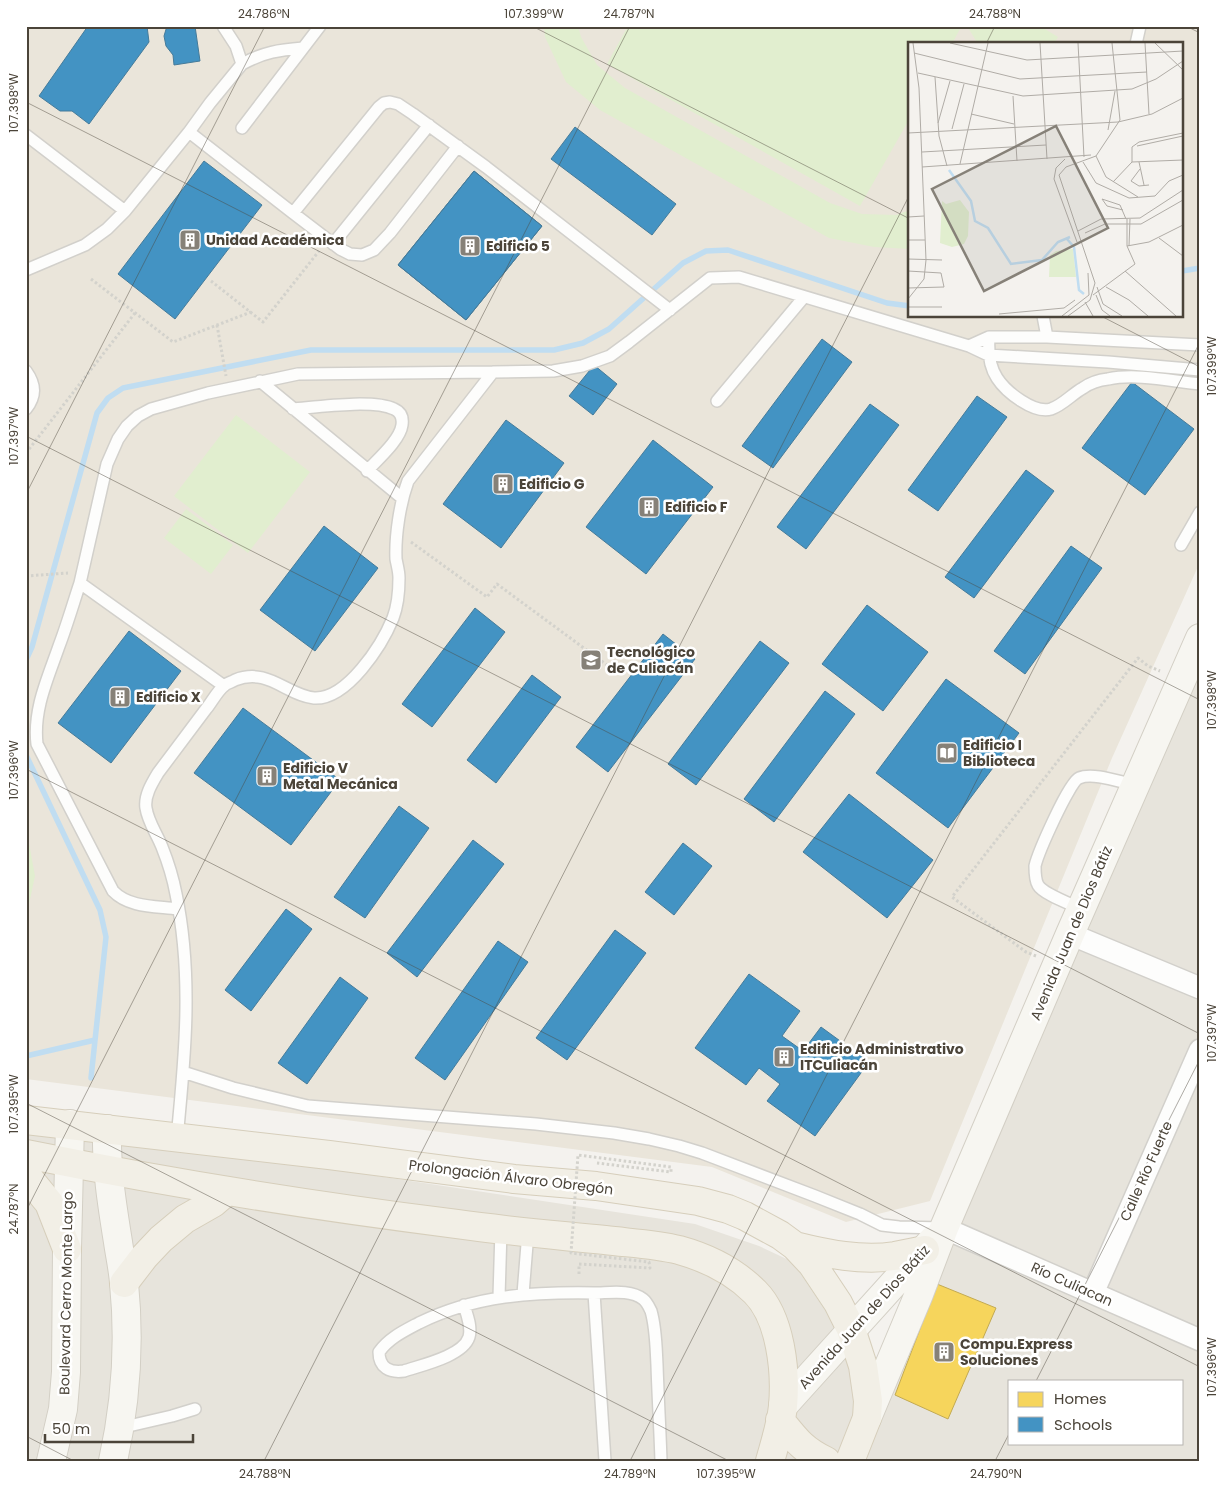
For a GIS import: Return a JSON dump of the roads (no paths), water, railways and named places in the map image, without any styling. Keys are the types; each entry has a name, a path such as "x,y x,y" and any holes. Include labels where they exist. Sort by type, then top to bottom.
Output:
{"main road":[{"name":"Avenida Juan de Dios Bátiz","path":"867,1418 920,1294 944,1228 1200,638"},
{"name":"Prolongación Álvaro Obregón","path":"26,1120 596,1186 698,1202 728,1209 772,1230 795,1246 824,1280 838,1303 857,1343 866,1378 867,1418"},
{"name":"Boulevard Cerro Monte Largo","path":"51,1461 63,1409 65,1381 70,1124"},
{"path":"107,1129 108,1169 124,1283 126,1362 120,1428 113,1461"},
{"path":"26,1154 227,1191 386,1215 677,1250 716,1264 737,1276 757,1294 770,1312 775,1327 782,1359 784,1382 782,1413 770,1461"},
{"path":"26,1175 49,1203 67,1249"},
{"path":"124,1283 160,1239 185,1219 213,1203 227,1191"},
{"name":"Avenida Juan de Dios Bátiz","path":"782,1413 851,1329 944,1228"},
{"path":"795,1246 827,1254 860,1257 893,1256 925,1250"},
{"path":"782,1413 797,1442 811,1453 826,1461"},
{"path":"850,1461 867,1418"}],"street":[{"path":"1070,934 1200,988"},
{"name":"Calle Río Fuerte","path":"1093,1293 1200,1050"},
{"name":"Río Culiacan","path":"944,1228 1200,1340"}],"lane":[{"path":"223,26 236,46 242,64"},
{"path":"242,128 320,26"},
{"path":"1136,42 1140,26"},
{"path":"26,270 85,245 107,229 125,211 242,64 256,56 273,51 303,48"},
{"path":"293,213 379,107 384,103 390,102 398,104 458,146 666,306"},
{"path":"330,242 429,125"},
{"path":"189,132 330,242 350,254 362,255 374,250 390,233 458,146"},
{"path":"26,134 125,211"},
{"path":"178,909 132,902 118,896 113,891 38,744 36,722 42,694 80,583 107,464 127,426 138,416 151,409 208,393 298,374 553,372 582,366 610,356 666,306 710,278 739,277 969,346 988,355 1200,370"},
{"path":"717,401 804,297"},
{"path":"1043,318 1047,337"},
{"path":"969,346 989,337 1047,337 1200,345"},
{"path":"989,337 988,355 996,378 1008,392 1037,409 1048,410 1058,406 1083,387 1109,378 1141,378 1200,384"},
{"path":"26,371 32,380 34,388 34,397 26,409"},
{"path":"177,1138 187,997 184,942 169,865 145,807 150,786 224,686 245,677 261,678 313,698 326,697 338,691 356,676 383,641 393,617 398,597 399,577 396,558 398,532 402,498 408,480 493,372"},
{"path":"260,382 402,498"},
{"path":"294,409 365,404 395,409 400,413 403,419 402,427 367,471"},
{"path":"1182,545 1200,512"},
{"path":"80,583 224,686"},
{"path":"1081,909 1043,890 1038,885 1035,868 1041,848 1058,810 1076,779 1092,776 1135,785"},
{"path":"183,1072 250,1092 308,1106 536,1124 649,1139 702,1153 824,1199 882,1225 944,1228"},
{"path":"500,1297 501,1230"},
{"path":"523,1294 528,1232"},
{"path":"464,1306 470,1335 460,1349 450,1355 404,1371 397,1372 385,1368 381,1362 379,1352 393,1338 435,1315 464,1306 500,1297 523,1294 622,1292 634,1294 642,1298 651,1311 654,1323 661,1461"},
{"path":"594,1293 605,1461"},
{"path":"120,1428 195,1409"}],"waterway":[{"path":"26,660 32,647 97,413 108,398 123,388 311,350 554,350 583,343 609,329 683,263 706,251 728,250 887,303 908,306"},
{"path":"1184,271 1200,268"},
{"path":"26,755 100,910 106,937 91,1078"},
{"path":"26,1056 95,1040"}],"place":[{"name":"Unidad Académica","path":"190,240"},
{"name":"Edificio 5","path":"470,246"},
{"name":"Edificio G","path":"503,484"},
{"name":"Edificio F","path":"649,507"},
{"name":"Tecnológico de Culiacán","path":"591,660"},
{"name":"Edificio X","path":"120,697"},
{"name":"Edificio I Biblioteca","path":"947,753"},
{"name":"Edificio V Metal Mecánica","path":"267,776"},
{"name":"Edificio Administrativo ITCuliacán","path":"784,1057"},
{"name":"Compu.Express Soluciones","path":"944,1352"}]}
